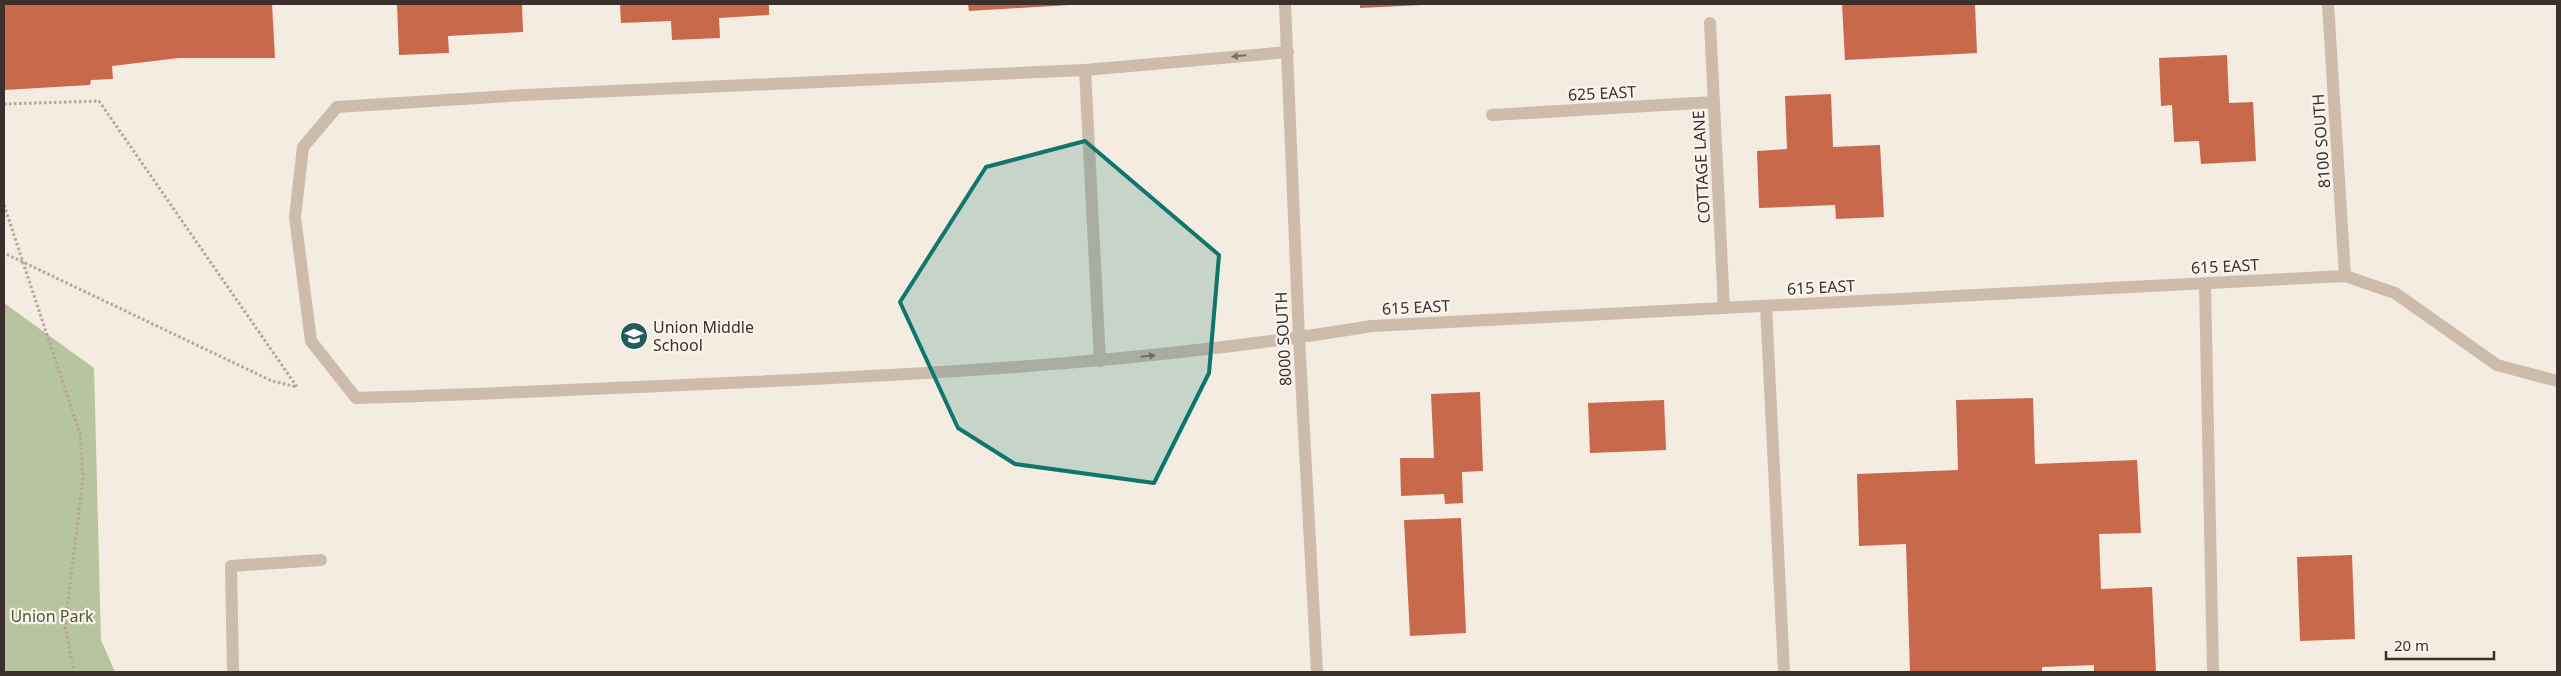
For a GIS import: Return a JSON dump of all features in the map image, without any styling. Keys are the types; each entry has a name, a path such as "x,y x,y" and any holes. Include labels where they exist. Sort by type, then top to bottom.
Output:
{"street":[{"name":"8000 SOUTH","path":"1285,4 1299,338 1317,672"},
{"name":"8100 SOUTH","path":"2328,4 2345,276"},
{"name":"COTTAGE LANE","path":"1710,24 1724,308"},
{"path":"1100,361 1086,70 1288,52"},
{"name":"615 EAST","path":"1086,70 534,95 337,107 303,147 295,217 311,341 356,398 938,374 1100,361 1256,345 1372,326 2345,276"},
{"name":"625 EAST","path":"1492,115 1714,102"},
{"path":"2345,276 2395,293 2497,365 2557,381"},
{"path":"2205,284 2213,672"},
{"path":"1766,306 1784,672"},
{"path":"233,672 231,566 321,560"}],"path":[{"path":"4,104 99,101 297,387 272,381 25,265 4,253"},
{"path":"4,205 80,434 83,478 65,626 74,672"}],"highlighted area":[{"path":"1085,141 1219,255 1209,373 1154,483 1015,464 958,428 900,302 986,167"}],"green space":[{"name":"Union Park","path":"4,303 94,368 101,640 115,672 4,672"}],"building":[{"path":"4,4 272,4 275,58 179,58 112,66 113,79 91,80 90,85 4,90"},
{"path":"397,4 522,4 523,32 448,36 449,53 399,55"},
{"path":"620,4 769,4 769,15 719,18 720,38 672,40 671,21 621,23"},
{"path":"968,4 1069,4 1069,5 969,11"},
{"path":"1360,4 1422,4 1422,5 1360,8"},
{"path":"1842,4 1975,4 1977,53 1845,60"},
{"path":"2227,55 2229,103 2253,102 2256,161 2201,164 2199,141 2174,142 2172,105 2161,106 2159,58"},
{"path":"1831,94 1833,147 1880,145 1884,217 1836,219 1835,205 1759,208 1757,151 1787,149 1785,96"},
{"path":"1480,392 1483,471 1462,472 1463,503 1445,504 1444,494 1401,496 1400,458 1434,458 1431,394"},
{"path":"2033,398 2035,464 2137,460 2141,533 2099,534 2101,589 2152,587 2156,672 2094,672 2094,665 2042,667 2042,672 1910,672 1906,544 1859,546 1857,474 1958,470 1956,400"},
{"path":"1664,400 1666,450 1590,453 1588,403"},
{"path":"1461,518 1466,633 1410,636 1404,520"},
{"path":"2352,555 2355,639 2300,641 2297,557"}],"place":[{"name":"Union Middle School","path":"634,336"}]}
